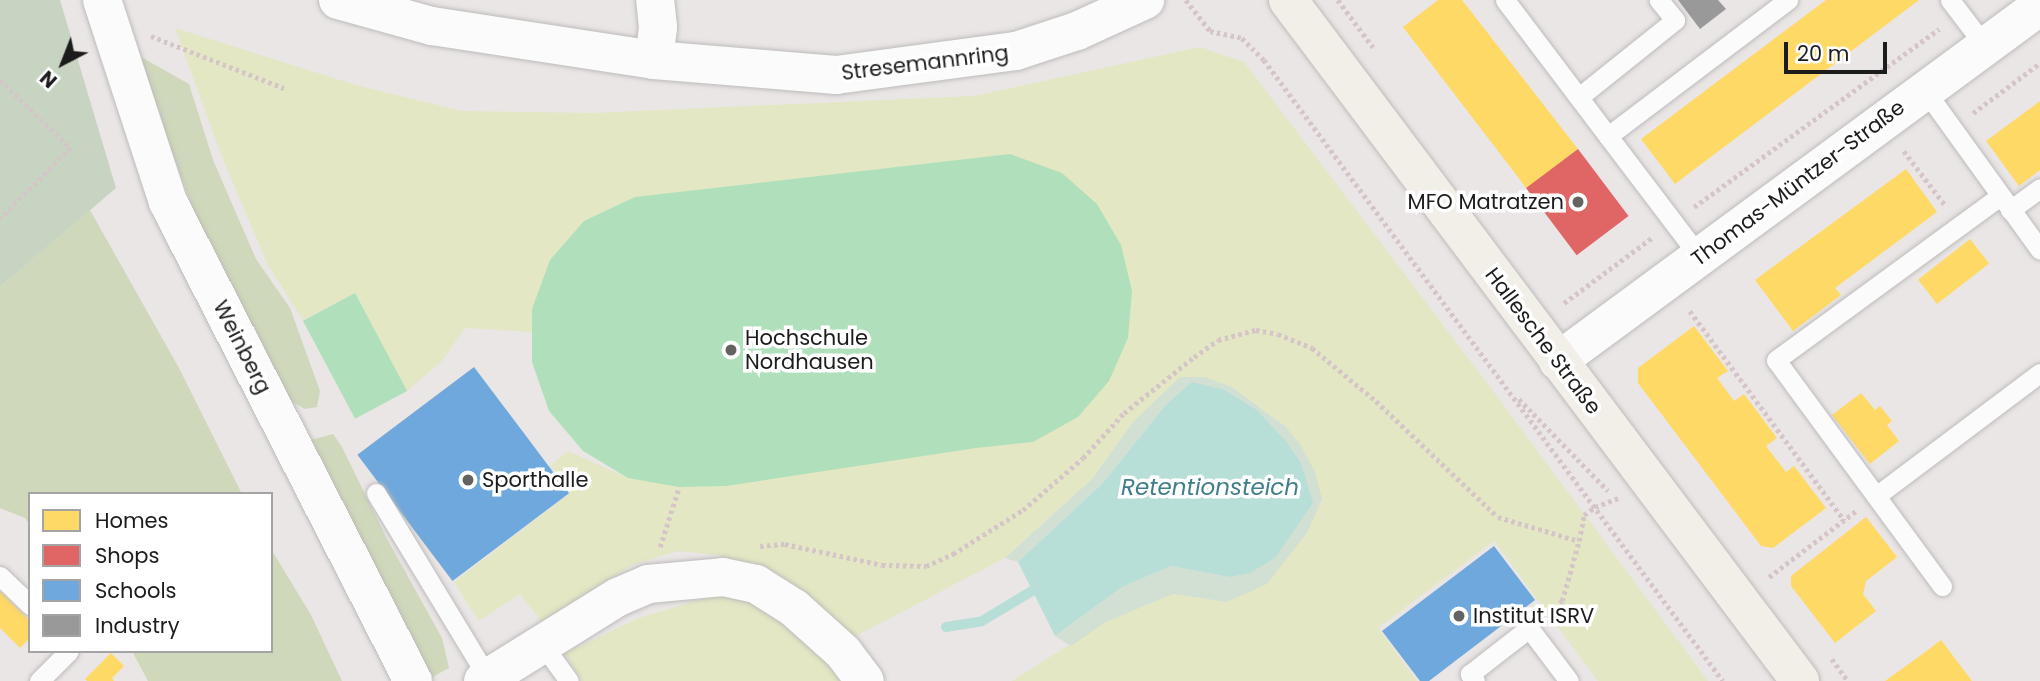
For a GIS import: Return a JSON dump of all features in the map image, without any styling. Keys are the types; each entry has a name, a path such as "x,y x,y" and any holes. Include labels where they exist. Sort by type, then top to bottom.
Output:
{"main road":[{"name":"Hallesche Straße","path":"1287,0 1800,681"}],"street":[{"name":"Stresemannring","path":"338,0 432,26 654,60 836,75 1016,51 1077,31 1145,0"},
{"path":"654,60 659,27 655,0"},
{"name":"Thomas-Müntzer-Straße","path":"1558,361 2040,6"},
{"name":"Weinberg","path":"105,10 168,202 413,681"},
{"path":"486,679 618,597 648,584 723,577 756,584 794,608 844,652 865,681"}],"lane":[{"path":"1505,0 1699,256"},
{"path":"1578,97 1675,20 1660,0"},
{"path":"1608,136 1788,0"},
{"path":"1955,6 1985,46"},
{"path":"1924,89 2040,250"},
{"path":"1942,586 1776,360 1960,225 2040,188"},
{"path":"1876,496 2040,373"},
{"path":"376,493 486,679"},
{"path":"0,576 28,604"},
{"path":"1475,681 1470,674 1529,628 1569,681"},
{"path":"543,645 569,681"},
{"path":"39,681 67,653"}],"path":[{"path":"1186,0 1210,31 1242,38 1264,60 1723,681"},
{"path":"1564,303 1674,223 1955,6"},
{"path":"105,10 284,88"},
{"path":"1953,129 2040,63"},
{"path":"0,80 71,148 0,219"},
{"path":"1904,150 1960,225"},
{"path":"1690,311 1844,520"},
{"path":"723,577 733,553 752,546 785,544 882,565 926,566 953,554 1023,510 1050,488 1124,413 1194,357 1219,340 1256,330 1278,334 1312,348 1376,401 1498,517 1579,541"},
{"path":"1529,628 1562,601 1584,515 1595,507 1616,500 1645,476"},
{"path":"648,584 679,487"},
{"path":"1769,577 1876,496"}],"green space":[{"path":"0,0 60,0 116,188 0,287"},
{"path":"175,28 356,85 462,111 593,113 974,96 1200,47 1244,62 1708,681 1598,681 1494,541 1378,628 1417,681 1012,681 1104,623 1173,594 1227,602 1285,426 1232,387 1133,422 1093,478 1005,558 850,639 766,570 717,555 678,551 632,565 542,622 520,594 479,621 454,582 570,493 550,466 568,451 628,478 1032,442 532,309 532,332 465,328 441,362 407,391 355,293 303,320 268,265 222,157"},
{"path":"134,53 189,84 213,160 256,259 290,308 320,391 317,407 305,409 294,403 276,381 206,242"},
{"path":"1010,154 1062,173 1097,204 1121,245 1132,291 1128,338 1109,381 1078,417 1033,442 976,448 726,486 679,487 628,478 583,451 549,411 532,362 532,309 550,260 584,221 635,197"},
{"path":"90,210 179,368 241,492 28,492 28,522 25,518 0,508 0,287"},
{"path":"355,293 407,391 355,419 303,321"},
{"path":"1180,377 1205,377 1232,387 1285,426 1300,444 1315,472 1322,499 1307,533 1267,584 1227,602 1173,594 1104,623 1071,646 1055,636 1122,587 1171,566 1229,577 1285,440 1257,410 1225,390 1165,406 1102,484 1018,562 1005,558 1093,478 1133,422"},
{"path":"333,434 442,638 449,668 425,681 307,441"},
{"path":"273,552 311,615 342,681 148,681 133,653 273,653"},
{"path":"732,590 781,613 844,681 582,681 565,653 639,618"}],"water":[{"name":"Retentionsteich","path":"1192,382 1225,390 1257,410 1285,440 1301,463 1313,503 1275,558 1250,573 1229,577 1171,566 1122,587 1055,636 1018,562 1102,484 1165,406"}],"building: Homes":[{"path":"1438,0 1462,0 1578,149 1527,189 1403,27"},
{"path":"1826,0 1919,0 1675,184 1641,139"},
{"path":"2040,101 2040,170 2019,186 1986,141"},
{"path":"1906,169 1937,212 1835,288 1841,295 1793,331 1755,280"},
{"path":"1970,239 1989,263 1937,304 1918,280"},
{"path":"1694,326 1728,371 1717,378 1734,401 1744,394 1777,438 1766,446 1786,472 1794,466 1826,508 1773,548 1761,546 1638,383 1638,368"},
{"path":"1861,393 1875,410 1880,406 1892,421 1887,425 1899,441 1870,464 1832,415"},
{"path":"1866,517 1897,557 1866,581 1863,594 1876,611 1835,643 1791,586 1791,576"},
{"path":"0,591 28,619 28,640 20,648 0,628"},
{"path":"1941,640 1972,681 1885,681 1917,658"},
{"path":"111,653 124,666 112,678 114,681 87,681 85,679"}],"building: Shops":[{"name":"MFO Matratzen","path":"1578,149 1629,216 1577,255 1526,188"}],"building: Schools":[{"name":"Sporthalle","path":"474,367 569,493 452,581 357,455"},
{"name":"Institut ISRV","path":"1494,546 1535,600 1429,681 1420,681 1382,631"}],"building: Industry":[{"path":"1678,0 1718,0 1726,9 1700,29"}],"waterway":[{"path":"946,627 982,621 1032,591"}],"place":[{"name":"MFO Matratzen","path":"1578,202"},
{"name":"Hochschule Nordhausen","path":"731,350"},
{"name":"Sporthalle","path":"468,480"},
{"name":"Institut ISRV","path":"1459,616"}]}
